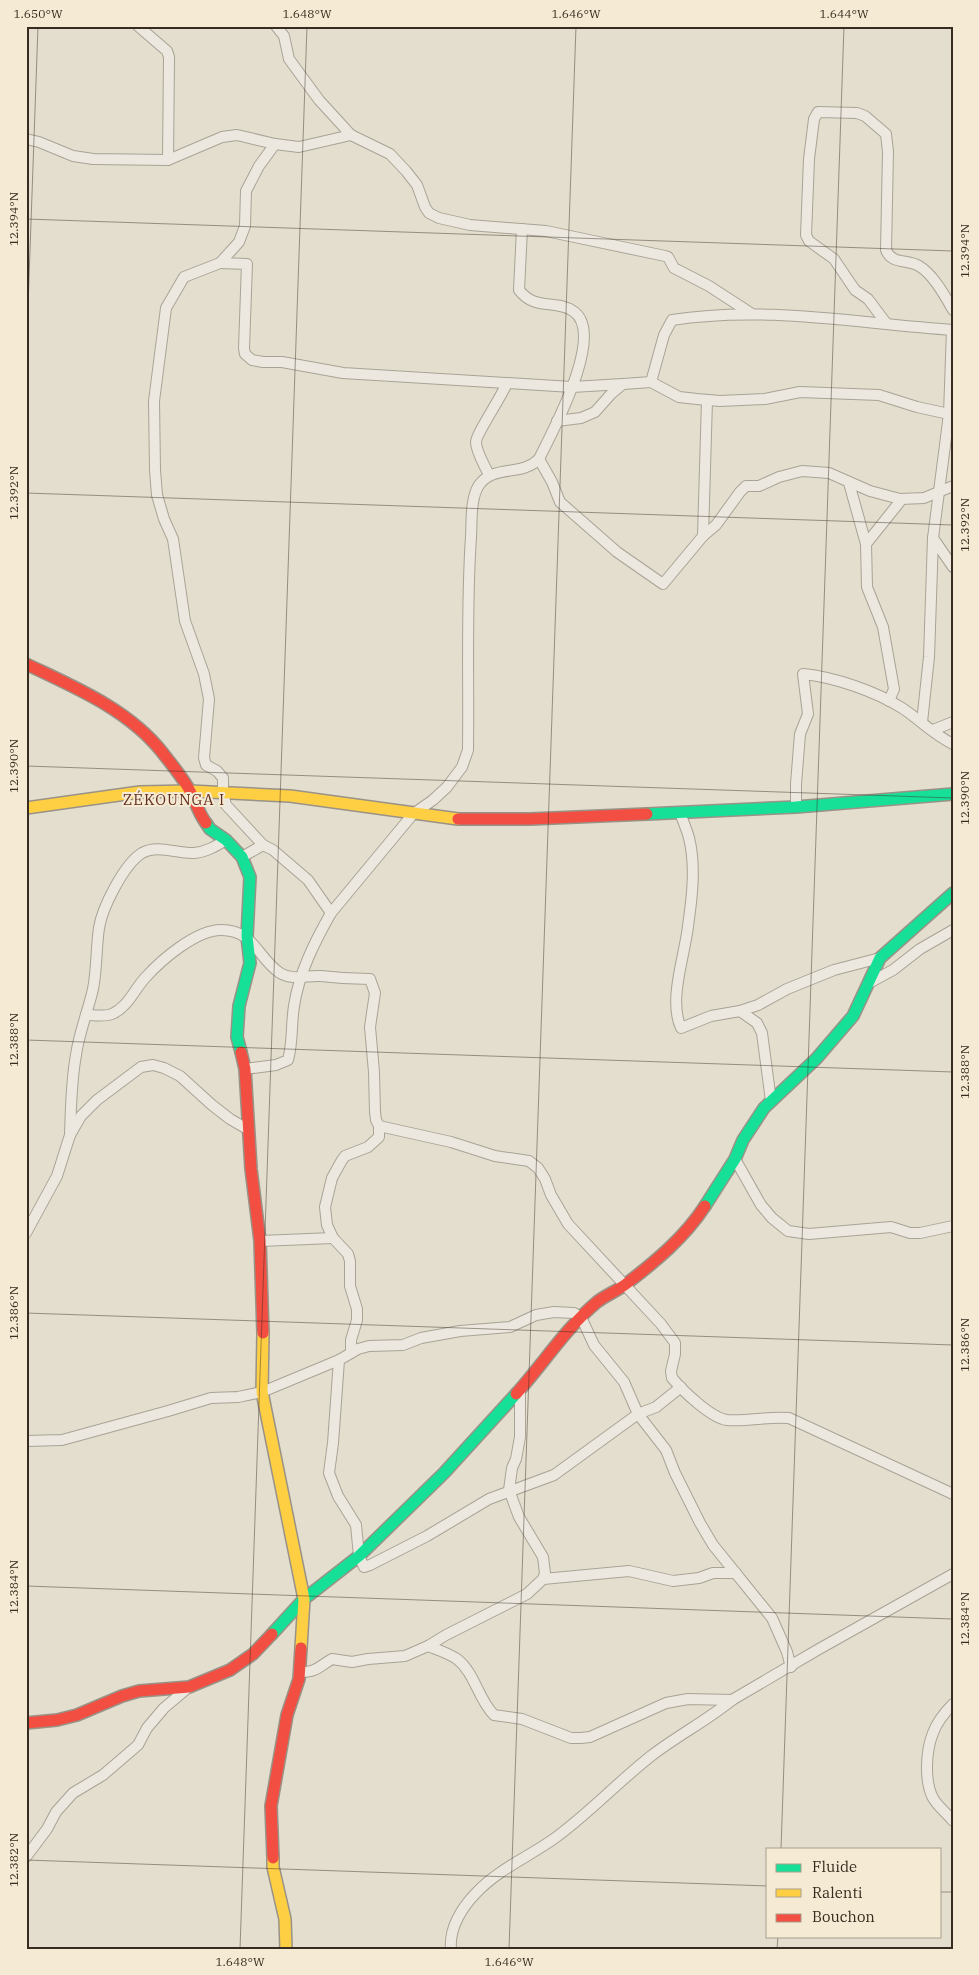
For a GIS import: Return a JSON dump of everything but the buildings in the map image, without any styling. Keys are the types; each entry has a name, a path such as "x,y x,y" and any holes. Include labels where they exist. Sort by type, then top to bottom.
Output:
{"street":[{"path":"138,26 167,51 169,57 168,160"},
{"path":"276,26 284,36 289,59 319,100 351,135 390,154 417,185 425,207 435,216 470,225 522,228 612,244 665,256 668,257 674,268 708,286 752,314"},
{"path":"886,323 868,299 855,290 834,259 809,241 806,235 809,159 814,119 818,112 857,113 865,116 886,134 888,152 886,250 894,260 914,263 922,268 942,291 953,310"},
{"path":"26,139 66,153 93,159 168,160 222,137 237,135 275,144 299,147 351,135"},
{"path":"220,263 240,242 245,226 246,191 259,166 275,144"},
{"path":"245,1069 288,1060 293,1041 294,1005 300,978 313,946 332,913 413,814 448,787 462,768 468,750 469,560 472,507 478,486 489,475 532,466 539,459 572,387 584,347 581,320 571,310 538,304 525,298 519,290 522,228"},
{"path":"332,913 308,880 273,850 263,845 226,804 223,792 223,778 217,771 206,765 204,758 209,699 204,674 185,621 172,539 157,495 155,470 154,401 166,308 184,277 220,263 247,264 244,348 245,354 252,360 263,362 282,362 343,373 572,387 651,382 679,397 707,400 765,399 800,392 879,395 917,408 951,414"},
{"path":"651,382 664,335 672,320 752,314 886,323 952,330 951,414 933,538 929,657 922,722"},
{"path":"489,475 476,442 478,434 498,403 507,383"},
{"path":"557,421 581,418 595,412 623,384"},
{"path":"703,536 707,400"},
{"path":"539,459 552,482 560,502 617,552 663,584 703,536 716,525 746,486 759,486 779,477 802,471 829,473 848,483 870,491 902,499 924,498 953,486"},
{"path":"848,483 866,544 867,588 882,627 893,682 894,689 889,701"},
{"path":"866,544 902,499"},
{"path":"933,538 953,567"},
{"path":"26,664 97,698 137,728 162,751 190,790 201,817 210,829 226,840 242,857 250,877 247,936 250,954 249,970 239,1006 237,1030 239,1049 245,1069 251,1169 260,1241 263,1319 262,1392 304,1599 300,1672 287,1715 271,1806 273,1867 284,1920 286,1949"},
{"path":"796,807 800,734 808,714 803,674 832,678 889,701 922,722 942,739 953,744"},
{"path":"933,730 953,722"},
{"path":"26,808 140,792 190,790 290,796 452,819 530,819 796,807 953,794"},
{"path":"680,813 690,839 693,874 688,929 678,976 677,1005 681,1028 711,1016 740,1011 834,970 880,958"},
{"path":"70,1135 71,1096 76,1054 96,971 99,927 110,897 122,876 143,852 156,849 194,853 226,840"},
{"path":"242,857 263,845"},
{"path":"26,1857 47,1829 56,1812 73,1793 103,1775 138,1745 147,1728 164,1708 189,1687 230,1670 253,1654 304,1599 359,1556 444,1473 520,1389 581,1317 598,1301 625,1285 663,1253 694,1223 735,1159 752,1126 771,1101 816,1059 842,1031 856,1011 880,958 953,893"},
{"path":"86,1014 103,1016 111,1015 118,1011 129,1001 144,979 171,953 207,933 221,930 247,936 270,965 281,974 300,978 313,976 332,979 370,979 374,987 375,998 370,1027 374,1072 374,1112 379,1126 378,1137 368,1147 345,1156 332,1178 325,1212 327,1225 333,1238 348,1254 350,1261 350,1286 357,1309 357,1320 351,1340 351,1353"},
{"path":"869,983 894,970 920,949 953,930"},
{"path":"740,1011 757,1023 762,1032 771,1101"},
{"path":"26,1233 57,1176 70,1135 81,1116 97,1100 132,1073 145,1066 164,1068 180,1076 212,1105 230,1119 249,1130"},
{"path":"379,1126 450,1142 496,1156 529,1161 542,1173 551,1195 568,1224 661,1324 675,1343 675,1354 671,1371 672,1378 717,1418 737,1420 775,1417 789,1418 953,1494"},
{"path":"735,1159 761,1205 772,1218 788,1231 809,1234 891,1227 910,1233 920,1233 953,1226"},
{"path":"260,1241 333,1238"},
{"path":"26,1441 62,1440 210,1398 238,1397 262,1392 369,1346 403,1345 421,1338 460,1331 510,1327 536,1315 568,1312 581,1317 594,1345 624,1382 638,1414 666,1450 675,1473 713,1545 772,1618 787,1652 791,1667"},
{"path":"339,1360 329,1473 338,1496 356,1525 359,1556 364,1567 427,1536 489,1499 509,1490 554,1475 638,1414 656,1408 681,1387"},
{"path":"300,1672 311,1672 332,1659 352,1662 368,1659 396,1658 428,1646 527,1594 543,1579 545,1573 543,1557 519,1517 509,1490 512,1468 516,1459 520,1437 520,1389"},
{"path":"543,1579 629,1571 673,1581 699,1578 713,1573 736,1573"},
{"path":"451,1949 450,1937 453,1926 476,1892 556,1837 672,1740 712,1716 732,1700 953,1574"},
{"path":"428,1646 458,1660 469,1673 484,1702 494,1715 529,1721 571,1738 590,1738 676,1700 732,1700"},
{"path":"26,1723 57,1720 77,1715 139,1691 189,1687"},
{"path":"953,1704 939,1721 933,1733 928,1768 929,1785 933,1798 953,1822"}],"traffic: fast":[{"path":"647,814 796,807 953,794"},
{"path":"206,823 210,829 226,840 242,857 250,877 247,936 250,963 239,1006 237,1037 241,1052"},
{"path":"705,1206 764,1108 816,1059 853,1016 880,958 953,893"},
{"path":"272,1634 304,1599 359,1556 444,1473 516,1394"}],"traffic: slow":[{"path":"26,808 140,792 190,791 290,796 458,819"},
{"path":"263,1333 262,1392 304,1599 301,1648"},
{"path":"273,1858 273,1867 285,1919 286,1949"}],"traffic: jam":[{"path":"26,664 63,681 117,711 133,723 162,752 178,772 206,823"},
{"path":"458,819 530,819 647,814"},
{"path":"241,1052 245,1069 251,1169 260,1241 263,1333"},
{"path":"516,1394 586,1312 600,1300 626,1284 658,1258 679,1239 705,1206"},
{"path":"26,1723 57,1720 77,1715 139,1691 189,1687 230,1670 253,1654 272,1634"},
{"path":"273,1858 271,1806 287,1715 299,1679 301,1648"}],"district":[{"name":"ZÉKOUNGA I","path":"174,800"}]}
